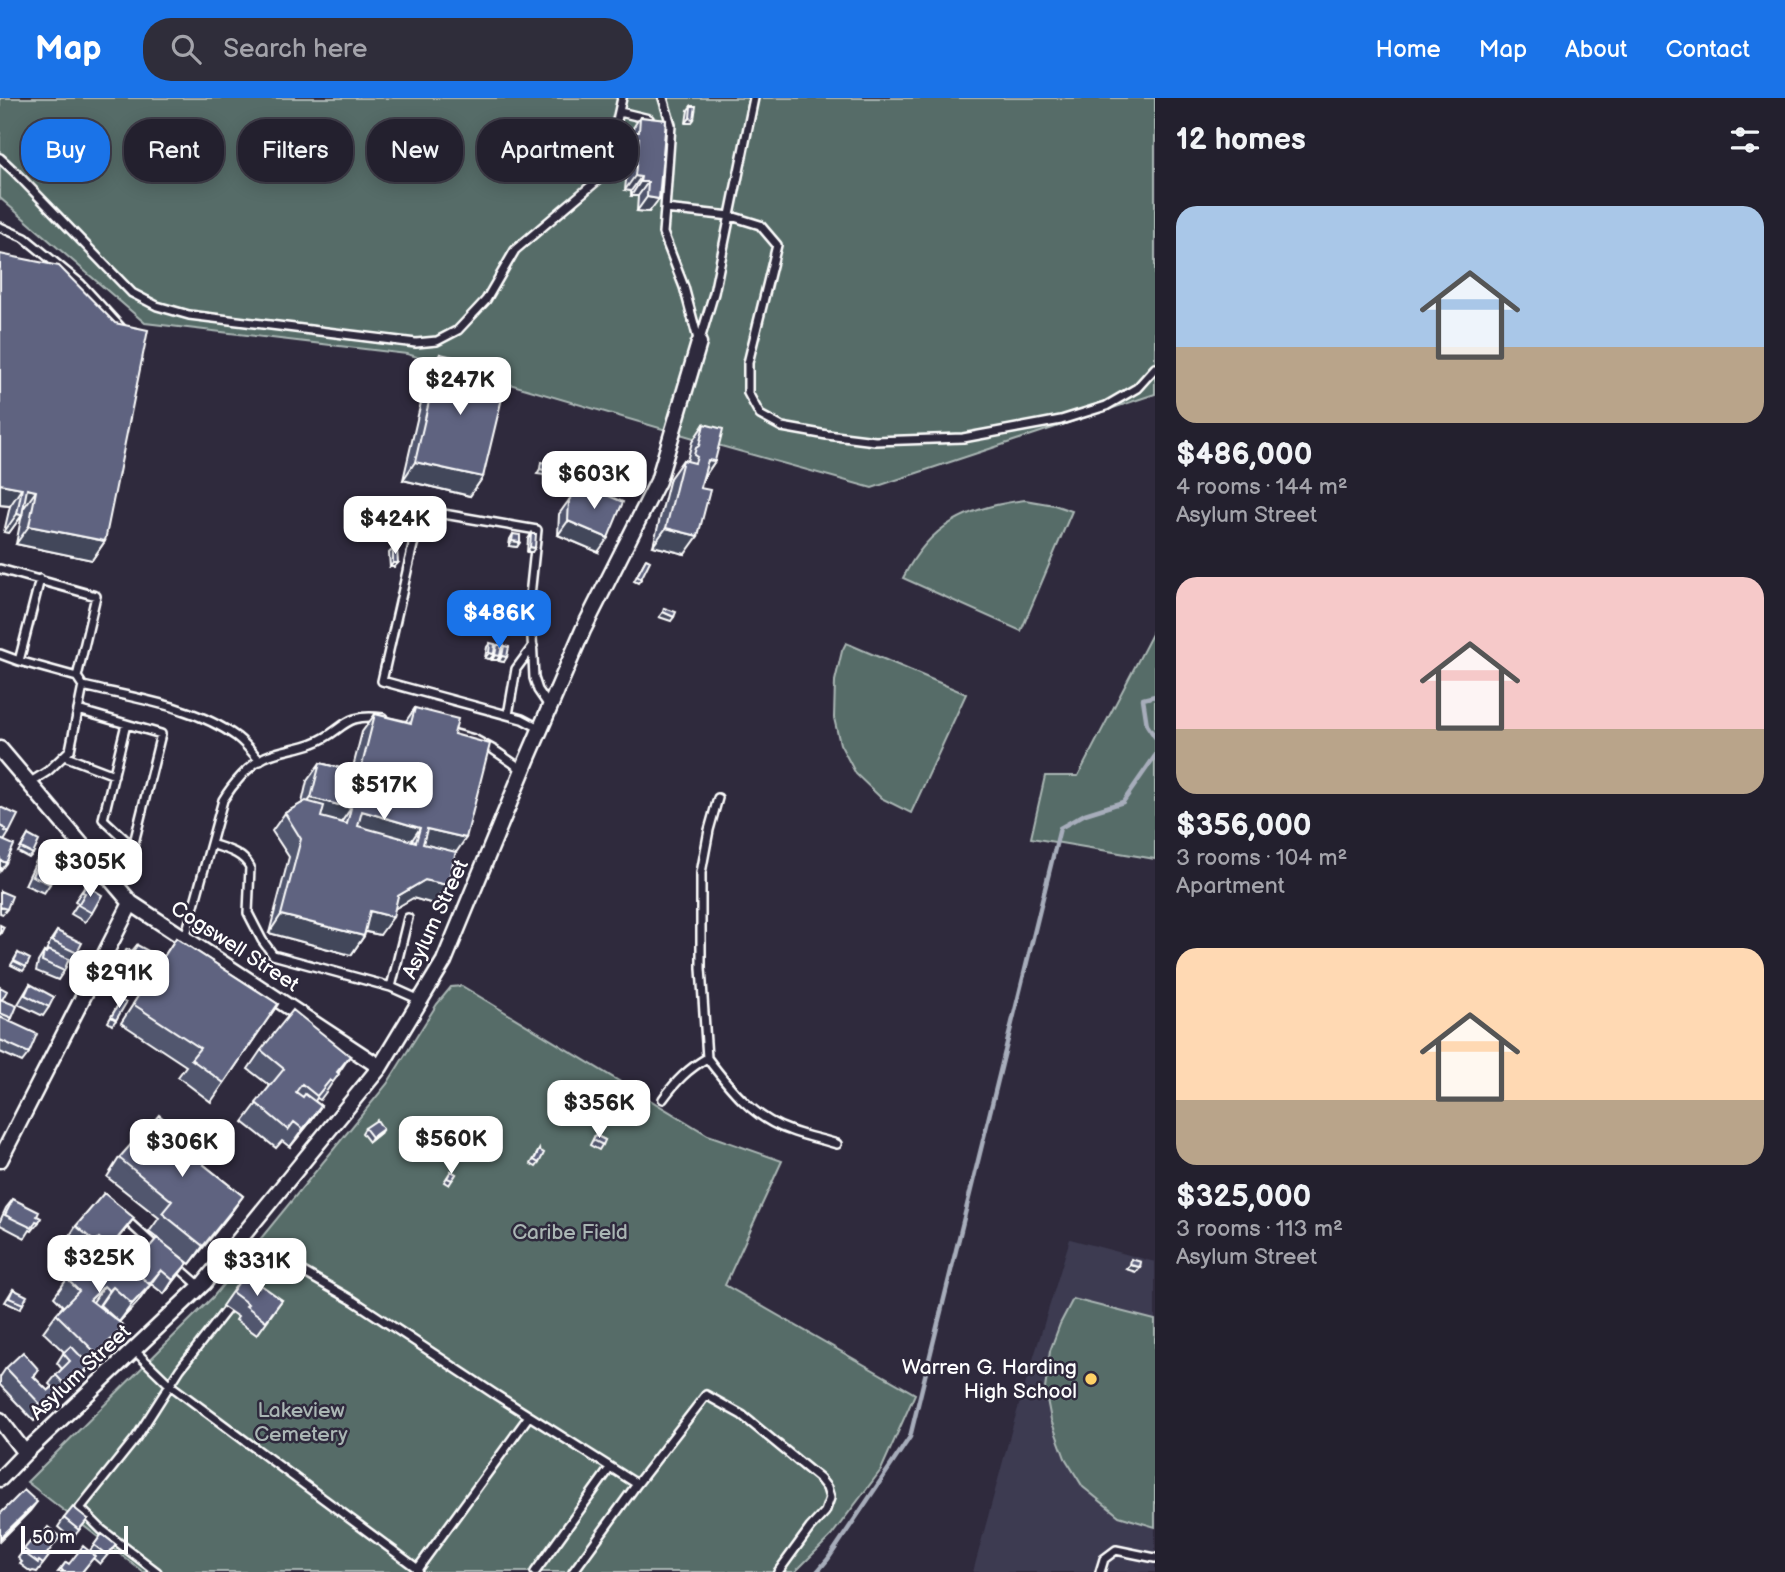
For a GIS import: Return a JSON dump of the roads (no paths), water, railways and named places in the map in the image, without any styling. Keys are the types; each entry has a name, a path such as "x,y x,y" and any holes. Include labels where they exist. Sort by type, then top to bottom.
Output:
{"street":[{"name":"Asylum Street","path":"0,1479 201,1287 380,1067 444,961 583,630 659,481 699,342"},
{"name":"Cogswell Street","path":"0,749 131,903 380,1067"},
{"path":"0,1160 131,903"},
{"path":"0,1420 25,1453"}],"lane":[{"path":"0,158 132,293 157,306 189,315 416,343 437,341 458,330 486,300 515,250 605,174 622,98"},
{"path":"663,98 671,125 663,233 684,287 699,342"},
{"path":"699,342 714,293 754,98"},
{"path":"620,112 671,125"},
{"path":"665,209 731,216 760,225 777,245 748,363 748,393 760,415 782,427 875,441 963,438 1061,419 1106,406 1137,388 1155,368"},
{"path":"0,227 25,238 81,284 124,331"},
{"path":"541,729 522,719 382,681 413,545 426,510 537,530 530,596 534,678 538,690 550,707"},
{"path":"0,569 96,596 77,677"},
{"path":"19,661 40,579"},
{"path":"508,715 516,669 533,646"},
{"path":"0,654 77,677 83,686 183,710 238,738 260,761"},
{"path":"29,783 48,771 70,750 83,686"},
{"path":"78,710 161,734 133,847 103,820 126,724"},
{"path":"185,939 223,800 234,783 264,758 315,743 353,718 363,716 391,719"},
{"path":"439,730 474,739 523,770"},
{"path":"64,756 114,775"},
{"path":"718,798 701,873 701,968 707,1058 730,1088 759,1115 786,1129 836,1144"},
{"path":"211,844 238,854 250,867 248,913 273,955 391,987 420,1000"},
{"path":"391,987 408,918"},
{"path":"663,1099 689,1068 707,1058"},
{"path":"114,1210 163,1253"},
{"path":"238,1293 272,1254 354,1301 637,1484"},
{"path":"172,1261 201,1287"},
{"path":"157,1572 102,1530 80,1508 136,1438 180,1369 227,1309"},
{"path":"134,1350 170,1385 417,1571 529,1416"},
{"path":"573,1572 706,1395 742,1415 820,1479 827,1488 830,1498 825,1512 810,1528 779,1572"},
{"path":"535,1572 610,1468"},
{"path":"1100,1572 1104,1559 1115,1550 1155,1558"}],"waterway":[{"path":"1155,696 1143,699 1147,725 1155,737"},
{"path":"817,1572 910,1437 1060,828 1085,814 1123,802 1155,756"}],"place":[{"name":"Warren G. Harding High School","path":"1091,1379"}],"park label":[{"name":"Caribe Field","path":"570,1232"},
{"name":"Lakeview Cemetery","path":"301,1422"}]}
